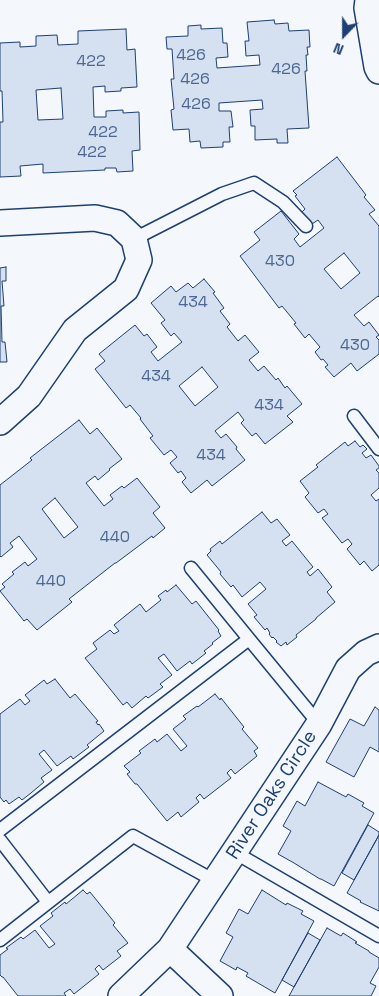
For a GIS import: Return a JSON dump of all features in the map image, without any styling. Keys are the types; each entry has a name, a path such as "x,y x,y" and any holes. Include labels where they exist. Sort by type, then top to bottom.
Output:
{"street":[{"path":"368,0 367,8 379,71"},
{"path":"0,223 95,218 117,223 134,239 139,260 126,289 75,330 29,396 0,422"},
{"name":"River Oaks Circle","path":"121,996 170,949 319,724 348,668 366,653 379,647"},
{"path":"170,949 220,996"}],"lane":[{"path":"134,239 222,194 254,183 283,202 306,226"},
{"path":"354,416 379,449"},
{"path":"191,568 319,724"},
{"path":"0,830 249,638"},
{"path":"0,940 133,836 215,881"},
{"path":"0,840 48,902"},
{"path":"234,852 379,936"}],"building":[{"path":"274,20 275,24 288,23 289,31 309,30 310,47 307,47 307,71 305,71 309,128 287,129 288,143 277,143 277,139 255,140 255,126 251,126 250,110 263,109 262,100 219,103 219,111 231,111 233,127 229,127 230,142 223,142 223,147 201,148 200,141 190,142 189,129 173,130 171,110 174,109 171,79 174,79 172,49 167,49 166,37 188,36 188,26 201,25 201,29 222,28 223,43 227,43 228,57 216,58 217,68 260,65 259,55 246,56 245,41 249,41 247,22"},
{"path":"126,29 127,50 135,49 137,87 105,92 105,86 93,87 94,117 106,117 106,111 123,110 123,113 139,112 140,150 132,151 133,171 117,172 116,168 105,168 105,170 43,173 43,164 20,166 21,176 0,177 0,122 3,122 2,91 0,91 0,43 20,42 20,47 36,46 36,36 57,35 58,45 78,44 78,31","holes":["61,88 63,119 38,120 36,90"]},
{"path":"337,157 375,210 369,214 379,226 379,297 354,315 364,326 369,322 379,335 376,337 379,340 379,354 357,371 351,363 334,377 325,367 328,365 315,352 320,347 309,334 305,338 294,324 296,323 282,306 279,308 240,256 260,240 254,232 281,211 299,234 294,239 300,247 324,228 318,220 312,224 302,212 305,209 293,191","holes":["344,253 360,273 341,289 324,269"]},
{"path":"6,267 6,281 2,281 4,306 1,306 2,342 5,342 7,362 0,362 0,268"},
{"path":"204,279 215,292 213,293 224,308 220,311 230,324 227,327 238,341 245,335 259,352 249,360 258,371 264,366 276,380 278,378 285,388 287,386 302,404 287,416 293,422 265,444 256,433 252,436 241,423 244,420 238,412 215,431 221,438 226,434 245,460 212,486 207,480 191,493 182,482 186,478 181,471 178,473 170,463 177,457 171,450 164,455 150,438 153,436 141,418 130,405 126,408 95,369 105,361 99,354 135,325 144,336 147,334 157,347 151,352 158,361 182,342 174,333 171,336 161,323 165,320 151,303 171,286 176,292 188,283 193,288","holes":["202,367 218,387 195,406 179,386"]},
{"path":"79,420 90,434 97,428 122,459 98,480 95,476 86,483 104,506 113,499 110,495 122,486 124,488 137,478 160,507 153,513 165,528 115,563 69,599 72,602 37,630 27,619 24,621 0,591 5,587 2,584 14,574 12,572 25,562 28,566 37,559 19,536 10,543 13,547 0,556 0,485 32,460 30,458","holes":["55,498 78,527 64,538 42,509"]},
{"path":"355,441 360,447 363,445 367,449 362,453 366,458 371,455 379,466 376,470 379,473 379,488 371,495 376,501 379,499 379,565 372,571 364,561 360,565 347,549 352,544 348,539 342,543 322,518 328,514 324,509 318,513 305,497 309,493 300,481 318,467 316,465 345,442 348,446"},
{"path":"262,512 271,523 277,519 290,535 282,541 286,546 292,541 313,567 307,572 310,576 318,569 332,587 327,592 335,602 296,635 297,637 287,645 286,642 281,646 272,638 267,628 265,630 254,617 257,615 248,604 266,589 260,582 242,597 233,585 231,587 220,574 221,572 207,555 211,551 210,549 220,541 222,544"},
{"path":"176,585 192,604 196,601 219,630 221,636 204,651 206,653 192,664 190,661 177,671 164,654 158,658 172,675 160,684 163,687 148,698 146,696 132,708 127,702 123,705 85,658 97,649 93,643 110,630 114,634 119,631 114,625 140,604 146,612 161,600 158,596"},
{"path":"55,679 70,698 75,694 104,731 87,745 89,747 73,759 71,756 57,766 44,750 39,754 52,770 41,778 44,782 31,793 22,800 19,797 9,804 0,797 0,714 20,699 25,705 30,701 25,695 44,680 47,684"},
{"path":"215,694 220,700 221,698 244,727 242,729 258,748 254,751 257,756 235,774 231,769 227,773 231,778 204,799 200,794 196,798 199,802 181,817 178,812 167,821 127,774 130,772 124,766 155,739 157,742 167,734 181,751 187,746 173,729 186,719 183,716"},
{"path":"375,707 379,710 379,752 370,747 354,777 326,762 350,719 364,726"},
{"path":"318,782 346,797 348,794 364,803 362,806 374,813 334,886 278,854 291,831 283,826 297,801 305,806"},
{"path":"368,825 379,832 379,835 354,880 342,873"},
{"path":"379,835 379,911 347,893"},
{"path":"83,890 87,894 90,892 115,923 113,925 128,943 117,951 121,956 103,970 99,965 95,969 99,974 74,994 70,989 64,993 66,996 18,996 0,975 0,955 21,937 23,939 35,930 49,948 55,944 40,926 53,916 51,913"},
{"path":"262,890 286,905 287,903 303,911 301,914 314,921 275,993 246,976 248,973 237,967 236,970 220,961 233,937 226,933 239,909 248,914"},
{"path":"327,928 341,936 343,933 379,958 379,967 370,983 376,986 371,996 289,996"},
{"path":"308,933 320,940 294,987 282,980"}]}
